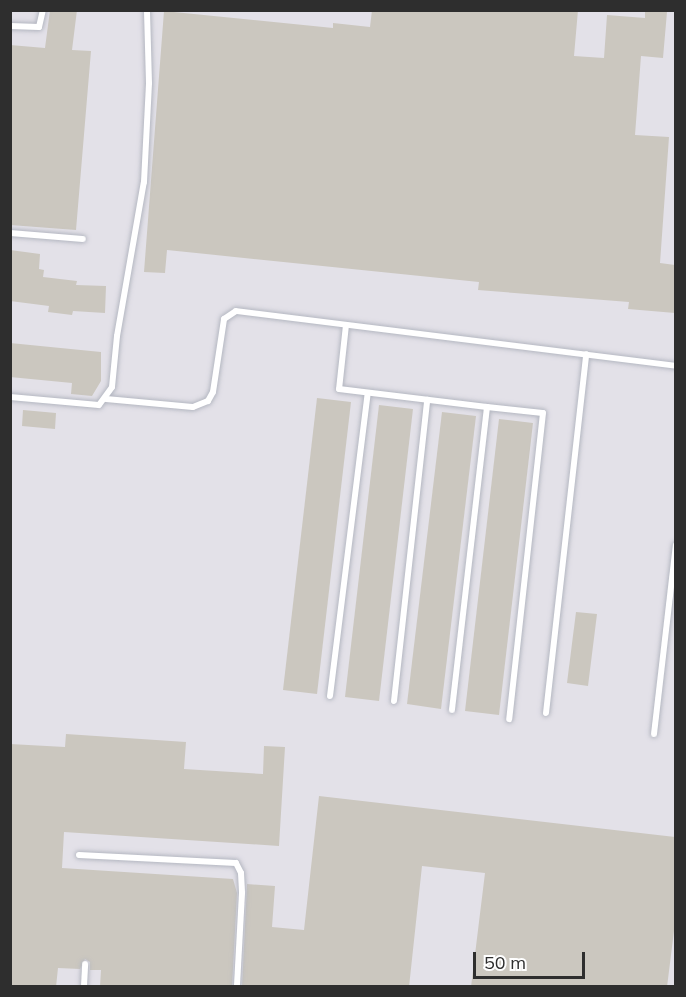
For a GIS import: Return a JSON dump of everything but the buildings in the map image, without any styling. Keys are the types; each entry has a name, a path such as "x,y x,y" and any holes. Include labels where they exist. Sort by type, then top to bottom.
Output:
{"lane":[{"path":"10,26 39,27 43,10"},
{"path":"10,397 99,405 106,399 112,387 117,336 144,182 149,83 147,10"},
{"path":"10,233 83,239"},
{"path":"106,399 193,407 208,401 213,392 224,319 228,313 346,325 675,366"},
{"path":"346,325 339,389 543,413 509,719"},
{"path":"546,713 586,354"},
{"path":"330,696 368,393"},
{"path":"394,701 427,399"},
{"path":"452,710 487,407"},
{"path":"654,734 675,545"},
{"path":"79,855 236,863 241,873 242,893 237,987"},
{"path":"84,987 85,964"}],"shaded area":[{"path":"10,11 675,11 675,986 11,986"}]}
